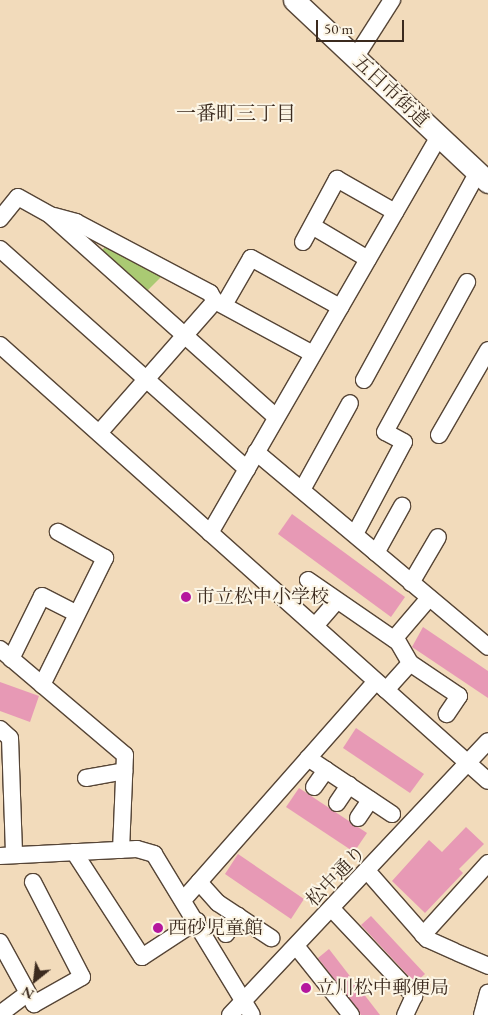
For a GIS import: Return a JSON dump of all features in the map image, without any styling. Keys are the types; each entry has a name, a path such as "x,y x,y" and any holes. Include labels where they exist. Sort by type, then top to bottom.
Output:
{"main road":[{"name":"五日市街道","path":"306,4 355,58 483,177"}],"street":[{"path":"355,58 392,0"},
{"path":"210,533 439,136"},
{"path":"364,380 483,177"},
{"path":"303,242 337,179 395,212"},
{"path":"0,219 18,197 50,215 84,226 210,293 220,303 313,354"},
{"path":"50,215 276,417"},
{"path":"319,230 368,259"},
{"path":"0,249 247,469"},
{"path":"99,433 185,335 220,303 251,258 340,307"},
{"path":"355,534 404,442 385,432 468,282"},
{"path":"0,345 488,780"},
{"path":"439,435 488,350"},
{"path":"302,490 350,403"},
{"path":"256,452 488,647"},
{"path":"376,552 402,506"},
{"path":"42,684 105,558 58,532"},
{"path":"411,583 438,537"},
{"path":"308,580 394,639 410,663 459,696 446,714"},
{"path":"77,614 42,596 5,654 125,755 121,850"},
{"path":"394,639 429,598"},
{"path":"315,626 337,601"},
{"path":"184,899 308,758 381,686 410,663"},
{"path":"0,729 10,738 7,856 121,850 154,854 184,899 248,1008"},
{"name":"松中通り","path":"230,1015 248,1008 296,946 369,873 488,741"},
{"path":"308,758 392,814"},
{"path":"314,787 326,770"},
{"path":"86,778 124,771"},
{"path":"337,803 349,786"},
{"path":"358,818 370,800"},
{"path":"74,852 142,957 197,921"},
{"path":"423,934 488,864"},
{"path":"369,873 423,934 456,952 488,966"},
{"path":"0,942 34,1004 82,977 33,882"},
{"path":"199,882 238,916 271,938"},
{"path":"332,909 414,996 405,1015"},
{"path":"226,934 238,916"},
{"path":"296,946 351,1015"},
{"path":"482,1015 488,993"},
{"path":"0,1014 27,994"}],"green space":[{"path":"108,243 164,274 144,294 99,254"}],"building":[{"path":"292,514 405,597 391,617 278,534"},
{"path":"423,627 488,671 488,698 412,647"},
{"path":"0,682 39,696 30,722 0,711"},
{"path":"356,728 424,774 410,793 343,748"},
{"path":"299,788 367,833 354,852 286,807"},
{"path":"466,827 484,844 459,869 463,873 425,913 392,881 429,840 442,852"},
{"path":"238,854 304,899 291,919 225,874"},
{"path":"371,916 425,974 415,983 361,925"},
{"path":"329,949 380,1015 361,1015 318,958"}],"place":[{"name":"市立松中小学校","path":"186,597"},
{"name":"西砂児童館","path":"158,928"},
{"name":"立川松中郵便局","path":"306,988"}],"district":[{"name":"一番町三丁目","path":"236,113"}]}
